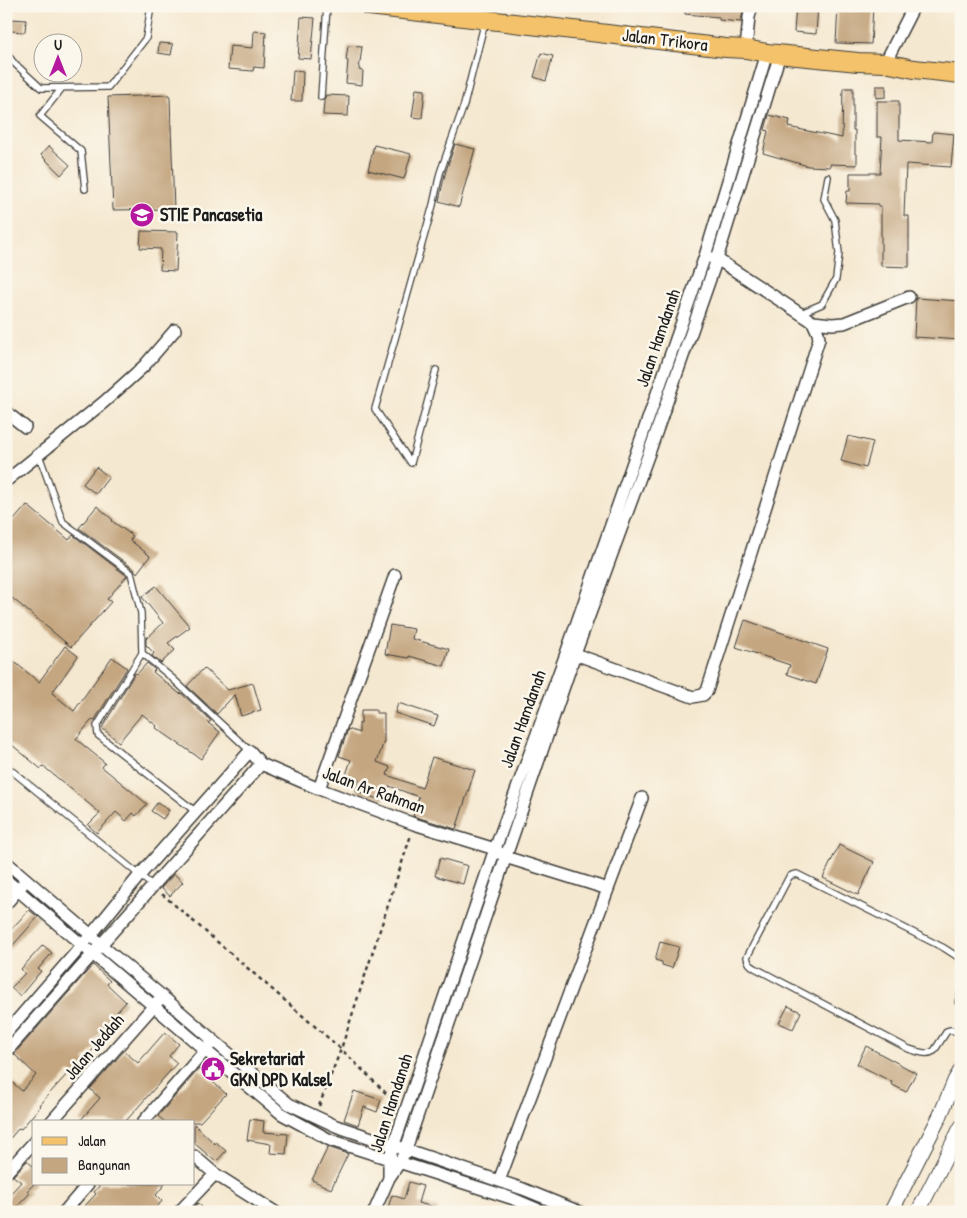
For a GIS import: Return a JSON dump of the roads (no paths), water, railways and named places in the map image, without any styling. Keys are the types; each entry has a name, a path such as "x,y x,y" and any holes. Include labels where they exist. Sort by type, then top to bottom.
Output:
{"main road":[{"name":"Jalan Trikora","path":"369,6 726,48 858,62 885,63 914,69 961,74"}],"street":[{"path":"746,49 752,6"},
{"path":"885,63 914,6"},
{"name":"Jalan Hamdanah","path":"374,1212 395,1161 394,1146 495,849 567,651 774,53"},
{"name":"Jalan Hamdanah","path":"395,1161 406,1150 575,654 649,453 717,259 774,53"},
{"path":"575,654 693,697 703,695 707,691 820,340 813,322 801,313 717,259 705,256"},
{"path":"813,322 844,323 909,297"},
{"path":"6,481 104,402 144,366 175,330"},
{"path":"6,412 25,427"},
{"path":"320,790 395,575"},
{"path":"6,1034 140,876 250,751"},
{"name":"Jalan Ar Rahman","path":"250,751 262,764 320,790 414,824 495,849 505,856 608,889"},
{"path":"6,1052 262,764"},
{"path":"499,1181 642,798"},
{"path":"172,839 187,848"},
{"path":"6,862 289,1104 336,1126 523,1189 580,1212"},
{"path":"6,880 282,1114 330,1140 511,1198 544,1212"},
{"path":"6,904 27,880"},
{"name":"Jalan Jeddah","path":"54,1120 162,996"},
{"path":"148,1120 214,1040"},
{"path":"891,1212 940,1116 961,1070"},
{"path":"918,1212 960,1128"},
{"path":"6,1173 32,1144"},
{"path":"195,1157 215,1174 275,1212"},
{"path":"179,1212 215,1174"},
{"path":"64,1212 86,1186"}],"lane":[{"path":"6,52 13,62 41,88 108,87 146,38 151,6"},
{"path":"321,97 327,6"},
{"path":"436,370 410,463 375,409 440,173 464,105 485,19"},
{"path":"62,88 40,116 81,151 85,189"},
{"path":"801,313 822,304 836,279 839,253 835,220 824,199 828,177"},
{"path":"38,455 63,522 131,573 140,613 142,652 97,726 98,735 196,812"},
{"path":"142,652 250,751"},
{"path":"6,766 153,886"},
{"path":"961,959 944,948 797,874 789,877 747,957 750,965 755,968 909,1049 926,1054 931,1053 947,1031 952,1030 961,1033"},
{"path":"961,991 958,1002 961,1008"}],"place":[{"name":"STIE Pancasetia","path":"142,215"},
{"name":"Sekretariat GKN DPD Kalsel","path":"213,1069"}]}
